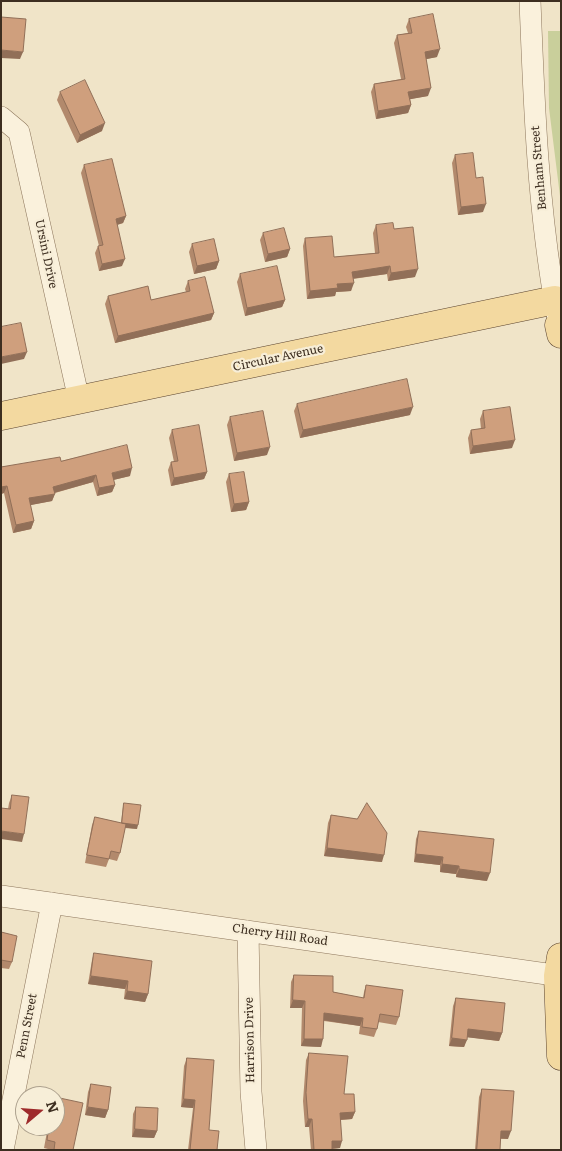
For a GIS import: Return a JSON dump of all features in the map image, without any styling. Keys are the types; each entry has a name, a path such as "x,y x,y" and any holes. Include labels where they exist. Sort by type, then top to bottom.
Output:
{"main road":[{"name":"Circular Avenue","path":"1,416 79,400 559,321"},
{"path":"560,970 561,1056"}],"street":[{"name":"Benham Street","path":"530,1 538,171 559,321"},
{"name":"Ursini Drive","path":"1,117 19,132 79,400"},
{"name":"Cherry Hill Road","path":"1,896 248,931 560,970"},
{"name":"Penn Street","path":"3,1150 52,903"},
{"name":"Harrison Drive","path":"248,931 251,1092 256,1150"}],"green space":[{"path":"548,31 561,31 561,204 549,108"}],"building":[{"path":"433,14 440,49 425,52 431,88 408,92 411,105 378,111 374,84 405,79 397,35 412,33 409,19"},
{"path":"1,17 26,19 23,52 1,50"},
{"path":"85,80 105,123 80,135 60,92"},
{"path":"473,153 476,178 483,177 486,204 461,207 455,155"},
{"path":"112,159 126,216 116,219 125,259 102,264 98,246 103,245 84,165"},
{"path":"393,223 394,229 413,227 418,269 391,273 390,266 352,272 354,283 337,284 338,288 310,291 305,238 332,236 334,257 379,253 376,225"},
{"path":"284,228 290,249 268,254 263,233"},
{"path":"214,239 219,261 197,266 192,244"},
{"path":"277,266 285,300 247,308 240,274"},
{"path":"205,277 214,313 118,336 108,296 148,286 151,300 190,291 188,281"},
{"path":"21,323 27,352 1,357 1,327"},
{"path":"407,379 413,407 303,430 297,404"},
{"path":"510,407 515,440 473,446 471,430 485,428 483,411"},
{"path":"263,411 270,447 237,453 230,417"},
{"path":"199,425 207,472 174,478 171,462 178,461 172,430"},
{"path":"127,445 132,468 112,473 115,485 99,488 96,475 53,487 55,494 29,498 34,521 16,525 7,486 1,487 1,467 60,457 61,461"},
{"path":"244,472 249,502 234,504 229,474"},
{"path":"12,795 29,797 24,834 1,831 1,808 10,809"},
{"path":"124,803 141,805 138,825 122,823"},
{"path":"367,803 387,833 384,855 327,848 331,815 357,819"},
{"path":"95,817 126,824 120,853 111,851 109,859 87,855"},
{"path":"419,831 494,839 490,873 459,869 459,866 442,864 443,857 416,854"},
{"path":"1,932 17,936 12,962 1,960"},
{"path":"94,953 152,961 148,994 127,991 128,981 91,976"},
{"path":"294,975 333,976 333,992 364,998 366,985 403,990 399,1017 380,1014 377,1029 362,1027 363,1018 324,1013 323,1039 304,1039 305,1001 293,1000"},
{"path":"456,998 505,1003 502,1033 468,1029 467,1040 452,1038"},
{"path":"309,1053 348,1056 344,1094 354,1094 355,1112 340,1113 342,1141 332,1141 332,1150 314,1150 312,1119 308,1119 306,1093"},
{"path":"187,1058 214,1060 209,1130 219,1131 217,1150 190,1150 195,1100 184,1099"},
{"path":"91,1084 111,1087 108,1110 88,1107"},
{"path":"482,1089 514,1091 511,1131 501,1131 500,1150 477,1150"},
{"path":"65,1099 83,1103 73,1150 54,1150 55,1142 47,1140 48,1136 65,1136"},
{"path":"136,1107 158,1108 157,1131 135,1129"}]}
